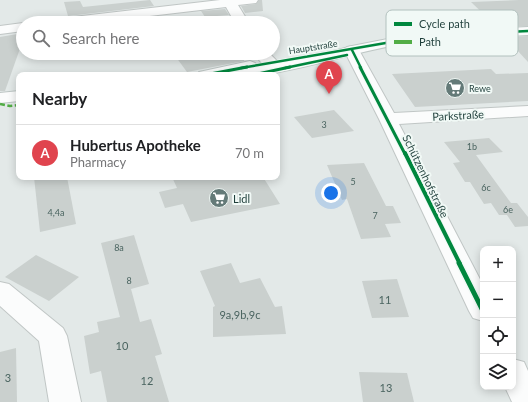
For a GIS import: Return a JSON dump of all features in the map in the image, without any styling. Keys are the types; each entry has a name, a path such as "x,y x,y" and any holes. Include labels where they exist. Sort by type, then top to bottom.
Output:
{"street":[{"path":"98,16 169,4 252,0"},
{"path":"230,2 238,16"},
{"path":"0,30 16,28"},
{"name":"Hauptstraße","path":"518,32 528,32"},
{"name":"Hauptstraße","path":"219,72 269,61 330,57 352,50 386,44"},
{"name":"Schützenhofstraße","path":"352,50 388,119 480,305"},
{"name":"Hauptstraße","path":"243,72 269,61"},
{"path":"0,98 16,96"},
{"path":"0,102 16,102"},
{"name":"Parkstraße","path":"388,119 528,111"},
{"path":"5,302 53,336 65,402"},
{"path":"516,377 528,402"}],"building":[{"path":"150,0 154,6 68,16 64,2 80,1 83,7"},
{"path":"259,0 262,0 263,11 245,13 241,6 256,4"},
{"path":"528,0 528,26 518,26 518,10 479,10 471,2"},
{"path":"225,9 229,15 204,16 201,11"},
{"path":"16,34 16,60 5,91 0,91 0,37"},
{"path":"528,36 528,62 518,51 518,37"},
{"path":"178,60 244,60 244,61 187,72"},
{"name":"Rewe","path":"491,69 496,74 528,73 528,101 415,107 392,74"},
{"path":"334,110 354,131 312,138 294,117"},
{"path":"489,138 503,152 476,155 511,203 517,203 528,217 528,226 515,227 507,215 499,215 491,203 484,204 470,182 465,182 453,163 460,162 444,142"},
{"path":"364,163 386,206 393,206 401,223 385,224 391,237 361,239 347,199 342,200 327,165"},
{"path":"34,180 68,180 76,224 40,232"},
{"name":"Lidl","path":"173,180 265,180 280,204 191,222 183,204 165,208 159,192 177,188"},
{"path":"134,235 149,284 131,289 140,322 151,319 162,354 155,356 169,402 107,402 101,371 90,374 84,336 99,332 97,322 120,317 101,243"},
{"path":"36,255 79,277 49,301 5,277"},
{"path":"231,263 240,283 260,278 275,307 282,306 286,334 213,337 213,307 215,306 200,271"},
{"path":"397,279 409,317 372,318 362,281"},
{"path":"16,348 17,402 0,402 0,352"},
{"path":"359,372 407,373 414,402 363,402"}],"marked path":[{"path":"0,104 16,105"}],"cycle path":[{"path":"518,32 528,31"},
{"path":"221,72 323,53 352,50 386,43"},
{"path":"352,50 388,119 480,305"},
{"path":"267,72 347,55"}],"place":[{"name":"Rewe","path":"455,88"},
{"name":"Hubertus Apotheke","path":"329,94"},
{"name":"Lidl","path":"219,198"}]}
